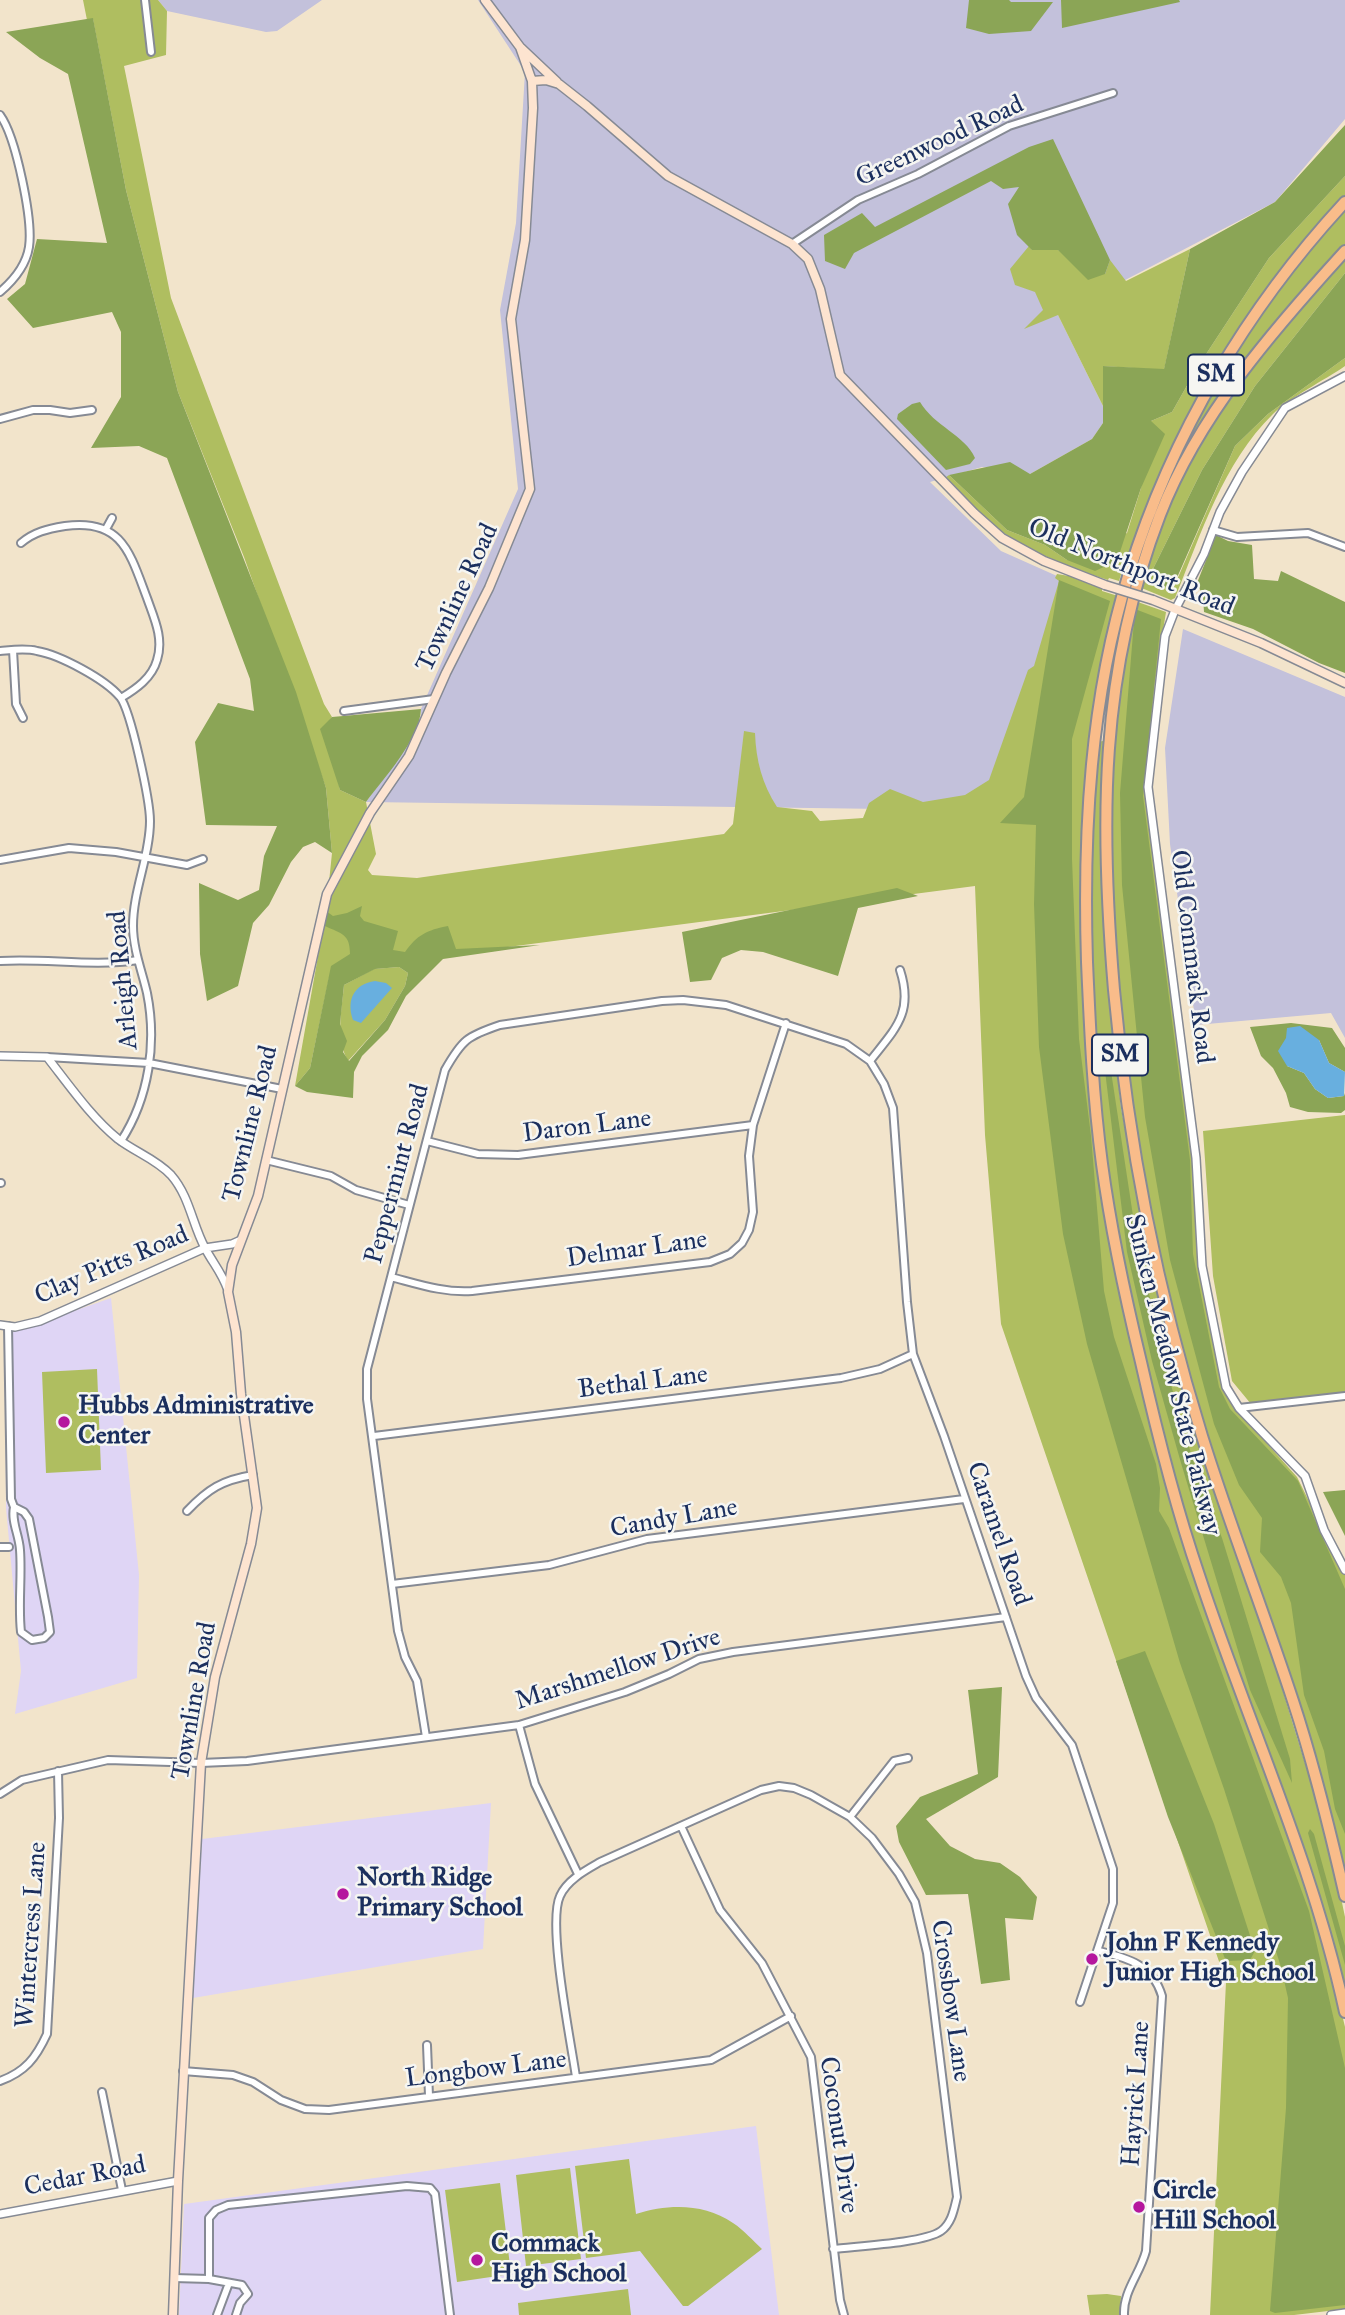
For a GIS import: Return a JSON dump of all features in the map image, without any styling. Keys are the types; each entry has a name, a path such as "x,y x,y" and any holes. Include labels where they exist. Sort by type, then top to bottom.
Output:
{"highway":[{"name":"Sunken Meadow State Parkway","path":"1345,202 1270,291 1233,347 1197,406 1149,516 1129,573 1105,667 1093,747 1087,819 1086,902 1091,1054 1100,1148 1118,1267 1159,1440 1198,1573 1303,1856 1345,2012"},
{"name":"Sunken Meadow State Parkway","path":"1345,251 1284,320 1234,386 1206,427 1161,512 1120,647 1106,770 1110,942 1120,1056 1137,1172 1165,1307 1202,1436 1292,1699 1322,1797 1345,1896"}],"main road":[{"name":"Townline Road","path":"173,2315 183,2071 201,1763 215,1677 251,1544 257,1508 241,1394 236,1332 228,1292 232,1265 258,1196 327,894 370,813 409,757 489,588 530,489 511,319 525,240 531,153 532,81 520,47 485,0"},
{"name":"Old Northport Road","path":"520,47 559,84 573,93 668,176 792,244 808,259 841,375 974,513 1002,538 1044,561 1261,643 1345,684"},
{"path":"532,81 547,80 559,84"}],"street":[{"path":"145,0 151,52"},
{"name":"Greenwood Road","path":"792,244 859,200 918,174 1009,125 1113,93"},
{"path":"0,115 6,123 13,144 30,233 29,248 23,265 14,281 0,292"},
{"name":"Old Commack Road","path":"1345,376 1285,408 1233,488 1165,636 1149,786 1196,1158 1202,1266 1226,1387 1239,1408 1305,1476 1324,1530 1345,1570"},
{"path":"0,419 33,410 70,413 92,410"},
{"path":"106,529 112,518"},
{"path":"0,651 37,651 62,659 121,698 136,689 157,660 159,630 132,560 126,548 106,529 76,525 58,527 34,533 21,543"},
{"path":"1213,530 1237,537 1308,533 1345,547"},
{"path":"13,650 16,704 23,718"},
{"name":"Arleigh Road","path":"121,698 131,727 149,808 150,821 133,927 152,1024 149,1063 133,1122 121,1141"},
{"path":"344,710 435,699"},
{"path":"0,860 69,848 98,850 187,865 203,859"},
{"path":"0,961 42,960 108,964 138,960"},
{"path":"870,1061 889,1040 900,1019 906,1000 900,970"},
{"name":"Peppermint Road","path":"426,1737 417,1681 405,1657 398,1631 367,1399 367,1369 445,1070 458,1047 473,1034 500,1025 683,1000 726,1005 786,1023 846,1044 870,1061"},
{"name":"Delmar Lane","path":"391,1277 434,1289 472,1291 710,1262 730,1254 742,1243 749,1230 753,1212 749,1156 753,1125 786,1023"},
{"path":"0,1056 149,1063 282,1088"},
{"path":"47,1057 108,1130 156,1162 178,1184 188,1202 205,1248 221,1271 228,1292"},
{"name":"Caramel Road","path":"870,1061 884,1084 893,1108 913,1354 1026,1676 1036,1698 1072,1745 1113,1869 1113,1903 1080,2002"},
{"name":"Daron Lane","path":"427,1141 478,1154 518,1155 753,1125"},
{"path":"266,1160 331,1176 356,1190 409,1205"},
{"name":"Clay Pitts Road","path":"4,1326 15,1327 40,1321 205,1248 241,1240"},
{"path":"4,1326 11,1499 14,1507 12,1518 18,1531 20,1549 21,1632 32,1640 44,1637 50,1632 48,1617 29,1519 14,1507"},
{"name":"Bethal Lane","path":"374,1436 841,1378 880,1369 913,1354"},
{"path":"1239,1408 1345,1396"},
{"path":"187,1511 214,1486 253,1475"},
{"name":"Candy Lane","path":"392,1584 549,1565 648,1539 964,1499"},
{"path":"0,1547 9,1547"},
{"name":"Marshmellow Drive","path":"0,1794 22,1780 108,1760 201,1763 247,1761 519,1725 625,1692 699,1659 733,1652 1006,1617"},
{"path":"519,1725 535,1784 578,1874"},
{"path":"850,1817 894,1761 908,1758"},
{"name":"Wintercress Lane","path":"0,2081 18,2074 28,2065 47,2034 60,1818 58,1771"},
{"name":"Crossbow Lane","path":"576,2077 556,1927 560,1896 578,1874 742,1798 779,1786 794,1788 811,1795 850,1817 872,1838 898,1874 915,1902 922,1925 928,1953 957,2197 953,2217 941,2231 923,2238 833,2249"},
{"name":"Coconut Drive","path":"681,1826 720,1910 762,1962 811,2057 833,2249 844,2315"},
{"name":"Hayrick Lane","path":"1099,1951 1140,1964 1151,1972 1162,1997 1146,2251 1141,2268 1124,2302 1124,2315"},
{"name":"Longbow Lane","path":"183,2071 233,2075 253,2082 281,2100 305,2109 329,2110 711,2060 791,2015"},
{"path":"427,2045 429,2096"},
{"path":"102,2092 122,2190"},
{"name":"Cedar Road","path":"0,2214 178,2181"},
{"path":"209,2279 208,2218 216,2210 228,2205 407,2186 430,2188 435,2194 450,2315"},
{"path":"174,2278 209,2279 242,2285 248,2294 236,2315"},
{"path":"217,2315 229,2283"},
{"path":"1331,2315 1345,2313"}],"shaded area":[{"path":"158,0 322,0 277,31 266,32 167,11"},
{"path":"478,0 1345,0 1345,119 1275,202 1058,315 1103,406 1103,423 1092,439 1030,474 982,467 930,482 1001,551 1066,580 1033,811 366,802 411,739 421,709 518,489 500,310 516,223 525,72"},
{"path":"1183,629 1345,697 1345,1038 1331,1013 1196,1025 1170,844 1165,748"},
{"name":"Hubbs Administrative Center","path":"111,1298 139,1575 137,1678 15,1714 21,1671 6,1508 5,1335"},
{"name":"North Ridge Primary School","path":"491,1803 483,1949 193,1998 202,1839"},
{"name":"Commack High School","path":"756,2126 779,2315 179,2315 184,2204"}],"green space":[{"path":"83,0 158,0 167,11 166,55 124,66 171,298 324,704 332,717 326,726 340,790 366,802 376,854 368,870 372,875 417,878 724,834 733,824 744,731 755,733 761,772 777,807 812,811 820,821 863,818 869,803 890,789 923,802 965,795 989,780 1028,670 1034,666 1059,581 1055,578 1057,574 1069,576 1118,596 1103,649 1085,773 1080,872 1082,967 1091,1119 1114,1264 1150,1424 1235,1691 1324,1939 1345,2027 1345,2309 1294,2315 1210,2315 1226,1982 1001,1324 985,1135 975,886 332,970 310,1068 295,1086 326,911 332,853 326,788 244,557 178,392 126,190 93,19 87,20"},
{"path":"969,0 1053,2 1031,31 989,34 966,28"},
{"path":"1061,0 1179,0 1180,2 1062,28"},
{"path":"93,18 126,190 178,392 296,692 326,788 332,853 315,842 303,847 291,862 269,905 253,923 238,986 207,1001 200,954 199,883 238,900 259,890 264,856 277,826 206,825 195,742 218,703 254,711 250,679 167,458 139,446 91,448 121,397 121,332 112,312 33,328 7,299 25,284 37,239 107,243 68,74 40,58 6,32"},
{"path":"1345,125 1345,176 1269,258 1197,368 1172,412 1151,421 1165,434 1141,488 1117,561 1095,571 1067,560 1045,545 1007,530 949,475 1010,462 1030,474 1092,439 1103,423 1103,366 1164,369 1190,249 1275,202"},
{"path":"1053,139 1110,260 1105,274 1088,280 1058,250 1032,250 1017,235 1008,204 1019,187 1003,189 991,181 854,253 845,269 825,261 824,235 862,213 875,227 1029,147"},
{"path":"1345,176 1345,197 1268,288 1211,371 1172,448 1130,555 1127,555 1119,581 1108,580 1078,569 1018,542 985,519 945,478 949,475 1007,530 1045,545 1067,560 1127,533 1141,488 1151,421 1172,412 1197,368 1269,258"},
{"path":"1345,210 1345,245 1237,370 1186,451 1181,450 1216,385 1254,324 1297,266"},
{"path":"1029,246 1032,250 1058,250 1105,274 1110,260 1126,281 1190,249 1164,370 1103,366 1103,406 1058,315 1024,329 1043,310 1035,292 1015,285 1010,269"},
{"path":"1345,258 1345,273 1255,386 1202,470 1151,573 1173,589 1235,446 1268,414 1345,358 1345,366 1280,408 1240,454 1215,500 1175,598 1171,600 1139,587 1160,528 1186,470 1217,415 1253,363"},
{"path":"1345,273 1345,358 1268,414 1235,446 1172,589 1156,583 1151,573 1202,470 1255,386"},
{"path":"920,402 933,418 970,450 975,458 970,464 946,470 897,419 898,414"},
{"path":"1216,535 1228,541 1252,545 1254,579 1278,581 1281,571 1345,602 1345,673 1319,663 1253,629 1204,612 1203,596 1197,583"},
{"path":"1059,580 1110,601 1072,739 1072,859 1079,1039 1091,1136 1104,1291 1114,1337 1156,1464 1160,1488 1159,1511 1169,1528 1309,1911 1345,2068 1345,2305 1275,2313 1270,2311 1286,2108 1288,1998 1281,1967 1224,1789 1180,1663 1087,1344 1063,1234 1039,1047 1034,904 1036,825 1000,823 1024,797"},
{"path":"1135,601 1166,612 1155,682 1145,797 1191,1145 1199,1257 1223,1384 1238,1411 1297,1477 1345,1574 1345,1874 1203,1424 1163,1280 1136,1145 1119,1005 1111,891 1109,774 1118,681"},
{"path":"1135,609 1161,619 1143,796 1190,1160 1193,1254 1219,1387 1230,1409 1298,1481 1345,1589 1345,1834 1335,1809 1324,1751 1304,1695 1291,1603 1281,1577 1260,1552 1262,1518 1239,1485 1214,1424 1170,1260 1145,1117 1122,885 1120,793"},
{"path":"421,709 415,733 408,745 366,802 340,790 320,729 332,717"},
{"path":"1103,741 1100,831 1107,976 1121,1108 1148,1252 1181,1384 1277,1672 1330,1845 1345,1917 1345,1993 1180,1502 1157,1417 1123,1265 1103,1137 1091,975 1091,825 1097,742"},
{"path":"897,888 918,896 858,908 838,976 763,952 741,950 722,958 711,980 690,982 682,932"},
{"path":"362,906 360,916 364,921 398,931 393,950 405,952 423,934 448,926 456,949 540,945 443,959 406,996 388,1030 362,1056 354,1072 353,1098 307,1092 295,1086 310,1068 331,966 350,954 347,938 325,926 326,911 333,916","holes":["399,967 408,973 405,986 385,1020 349,1061 343,1052 347,1041 340,1024 344,985 375,969"]},
{"path":"399,967 408,973 405,986 385,1020 348,1061 340,1033 344,985 374,969"},
{"path":"1291,1023 1332,1028 1345,1048 1345,1072 1329,1063 1319,1040 1287,1066 1304,1073 1315,1089 1328,1098 1344,1096 1345,1093 1345,1110 1341,1113 1308,1112 1290,1107 1273,1068 1261,1056 1250,1027"},
{"path":"1107,1045 1137,1242 1166,1368 1197,1474 1222,1538 1290,1759 1292,1783 1250,1690 1152,1361 1127,1252 1102,1046"},
{"path":"1345,1115 1345,1392 1251,1404 1232,1381 1213,1276 1203,1131"},
{"path":"97,1369 101,1470 46,1473 42,1372"},
{"path":"1345,1490 1345,1536 1323,1492"},
{"path":"1145,1651 1214,1824 1255,1951 1250,1960 1226,1961 1168,1817 1116,1661"},
{"path":"1002,1687 998,1777 926,1819 950,1846 975,1859 1000,1863 1020,1877 1037,1897 1033,1920 1005,1918 1010,1980 981,1984 968,1894 926,1895 899,1842 896,1826 920,1797 978,1774 968,1690"},
{"path":"1310,1829 1314,1834 1345,1946 1345,1965 1308,1833"},
{"path":"629,2159 636,2214 673,2207 710,2212 737,2226 762,2249 688,2306 683,2306 640,2251 586,2258 575,2166"},
{"path":"570,2168 581,2259 526,2266 516,2175"},
{"path":"500,2183 511,2274 457,2282 445,2190"},
{"path":"628,2289 631,2315 519,2315 518,2303"},
{"path":"1087,2295 1121,2296 1120,2315 1090,2315"}],"water":[{"path":"375,981 386,983 392,988 361,1023 353,1020 351,1000 354,994 357,989"},
{"path":"1300,1026 1319,1040 1329,1063 1345,1072 1344,1096 1328,1098 1315,1089 1304,1073 1287,1066 1278,1051 1286,1038 1287,1028"}],"place":[{"name":"Hubbs Administrative Center","path":"64,1422"},
{"name":"North Ridge Primary School","path":"343,1894"},
{"name":"John F Kennedy Junior High School","path":"1092,1959"},
{"name":"Circle Hill School","path":"1139,2207"},
{"name":"Commack High School","path":"477,2260"}]}
